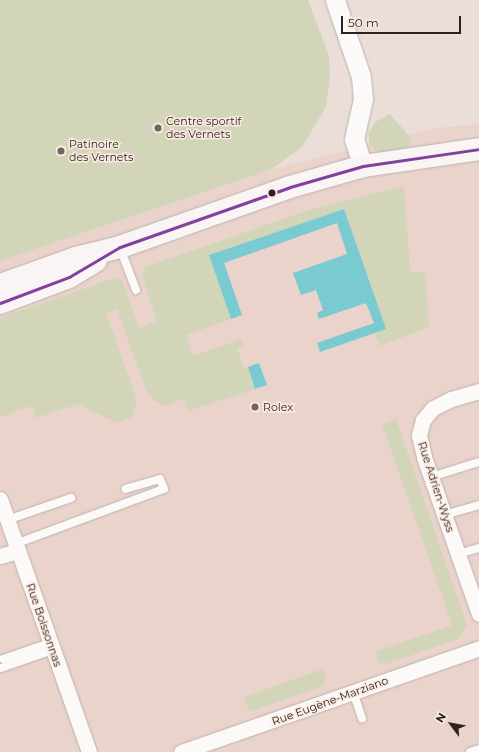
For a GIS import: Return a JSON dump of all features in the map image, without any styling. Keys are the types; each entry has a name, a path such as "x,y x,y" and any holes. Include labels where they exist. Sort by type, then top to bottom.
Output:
{"main road":[{"path":"0,285 76,258 120,247 290,187 363,166 479,149"},
{"path":"0,303 69,278 120,247"}],"street":[{"path":"335,0 361,77 363,98 354,139 363,166"},
{"name":"Rue Adrien-Wyss","path":"479,391 442,403 423,420 420,428 420,444 479,614"},
{"name":"Rue Boissonnas","path":"0,499 89,752"},
{"path":"0,556 16,548"},
{"name":"Rue Eugène-Marziano","path":"181,752 479,648"}],"lane":[{"path":"120,247 136,290"},
{"path":"431,477 479,462"},
{"path":"16,548 164,489 160,479 125,489"},
{"path":"7,520 71,498"},
{"path":"444,515 479,505"},
{"path":"458,554 479,548"},
{"path":"3,659 51,647"},
{"path":"0,668 51,647"},
{"path":"353,692 362,718"},
{"path":"470,752 479,748"}],"shaded area":[{"path":"479,124 479,752 0,752 0,261 272,169 436,128"}],"green space":[{"name":"Centre sportif des Vernets","path":"0,0 308,0 329,56 330,79 326,107 302,147 272,169 0,261"},
{"path":"390,114 411,138 407,148 380,154 369,143 369,133 375,122"},
{"path":"404,186 410,272 425,272 429,327 380,346 375,333 385,329 344,209 209,255 231,319 186,335 193,356 241,339 243,346 237,348 244,369 248,367 255,389 188,411 184,399 164,406 154,401 152,395 148,396 117,309 106,313 137,400 132,417 117,423 78,404 36,418 32,406 0,417 0,318 117,277 122,280 139,328 157,321 142,276 145,267 312,209"},
{"path":"396,419 467,625 459,639 386,664 379,662 375,652 452,625 382,424"},
{"path":"323,669 326,679 322,686 249,712 244,697"}],"water":[{"path":"344,209 386,329 320,352 317,343 374,323 366,303 319,319 317,313 323,310 316,290 301,295 293,273 347,254 337,223 224,263 242,315 231,319 209,255"},
{"path":"259,363 267,385 255,389 248,367"}],"transit line":[{"path":"0,303 69,277 120,247 290,187 363,166 479,149"}],"place":[{"name":"Centre sportif des Vernets","path":"158,128"},
{"name":"Patinoire des Vernets","path":"61,151"},
{"name":"Rolex","path":"255,407"}]}
